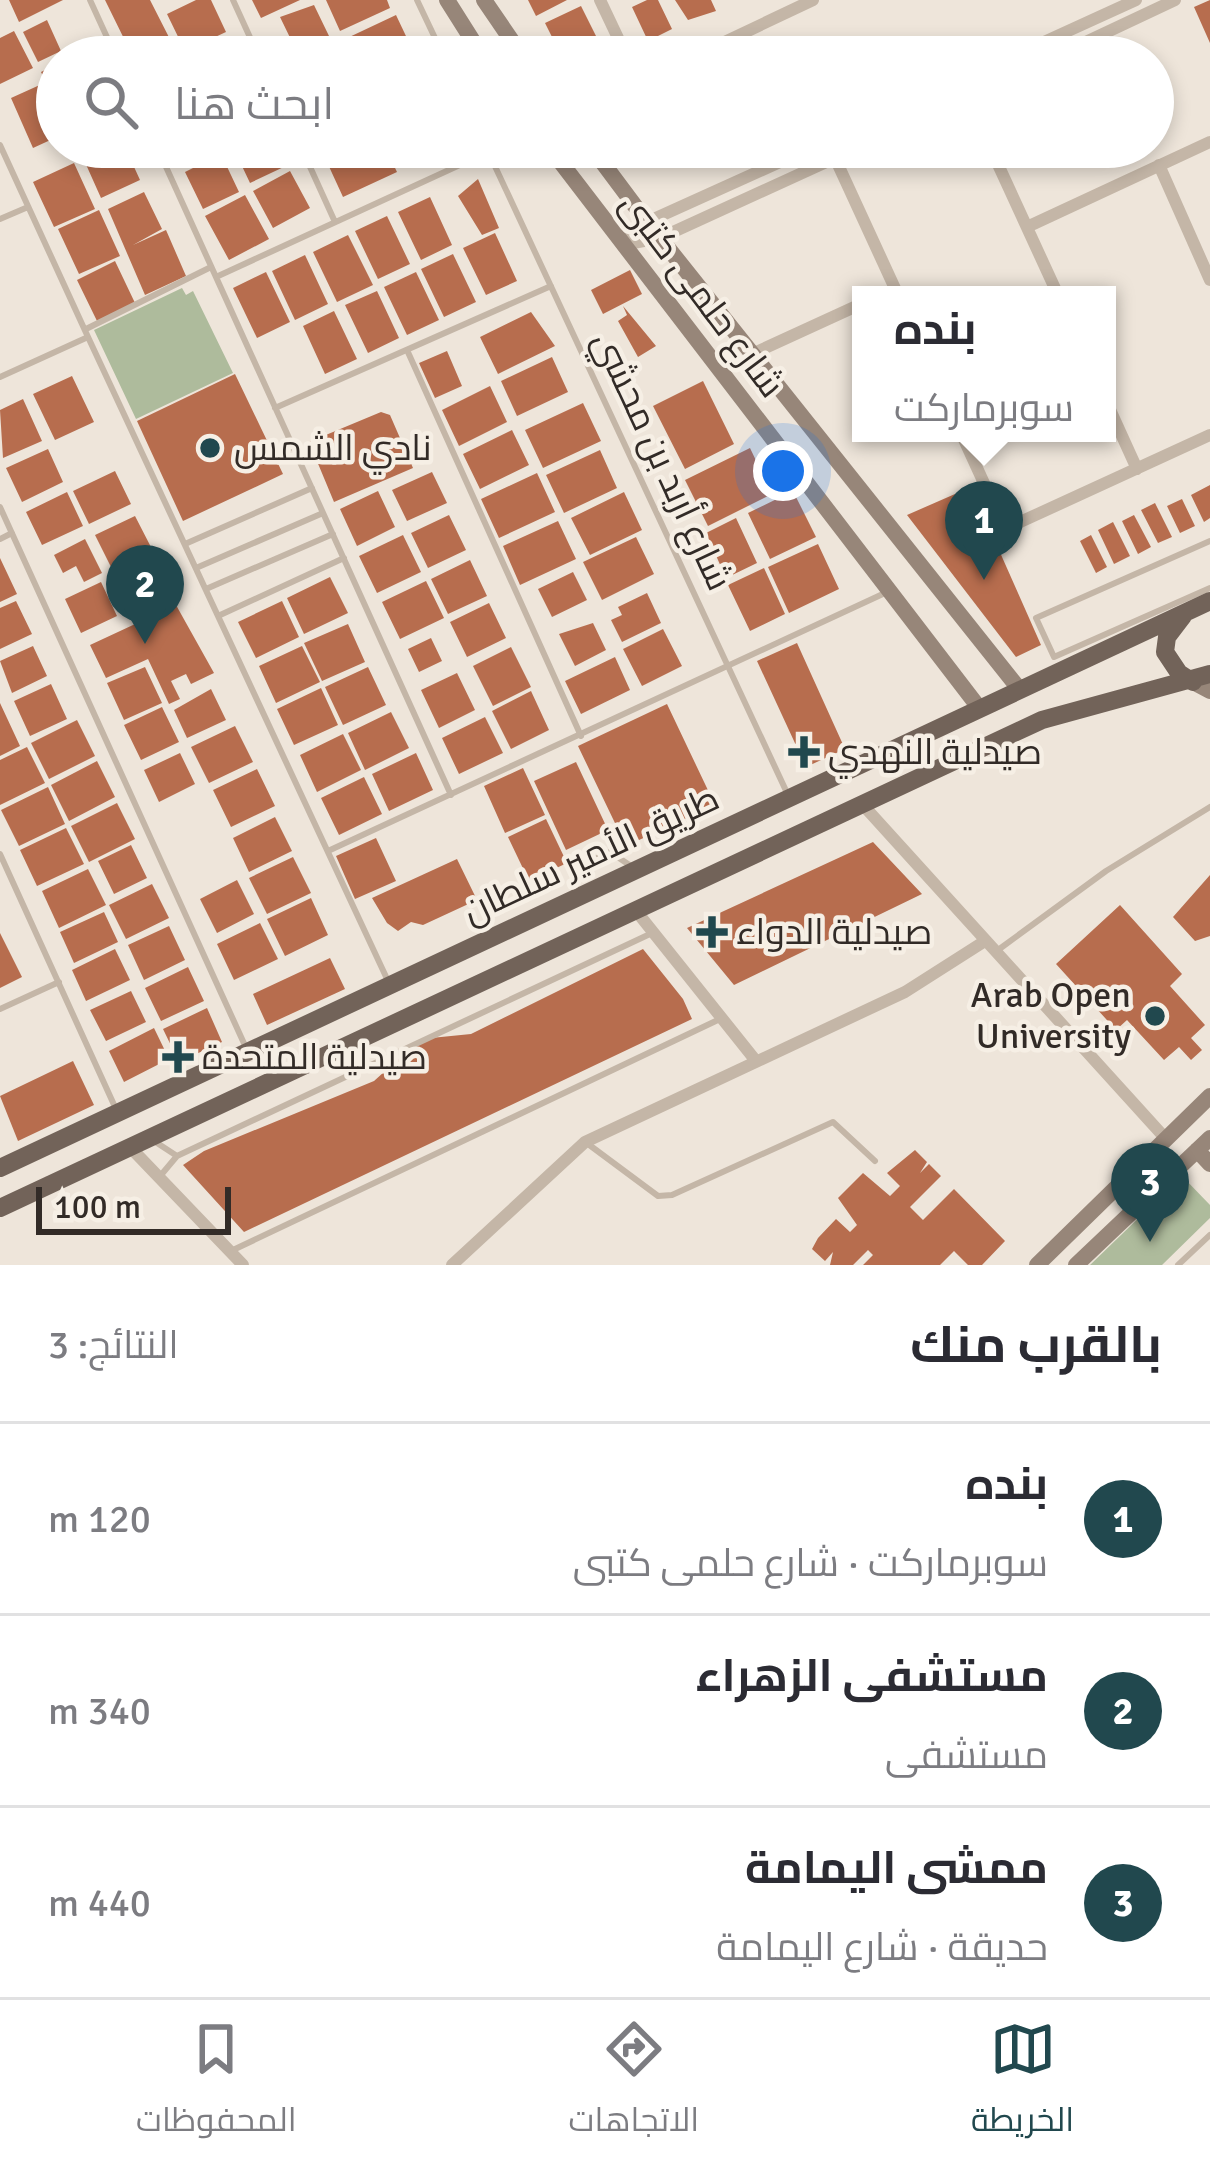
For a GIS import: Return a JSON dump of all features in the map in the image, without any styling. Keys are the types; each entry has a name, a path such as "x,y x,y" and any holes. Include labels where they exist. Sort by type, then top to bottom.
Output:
{"main road":[{"name":"طريق الأمير سلطان","path":"0,1168 1020,690 1061,663 1210,601"},
{"path":"1186,612 1167,637 1165,652 1204,682"},
{"name":"طريق الأمير سلطان","path":"0,1208 1042,720 1204,682"},
{"path":"430,967 446,998"}],"street":[{"path":"447,0 470,36"},
{"path":"484,0 509,36"},
{"path":"600,0 617,36"},
{"path":"737,36 813,0"},
{"path":"1057,36 1136,0"},
{"path":"1098,36 1174,0"},
{"path":"1174,158 1210,142"},
{"name":"شارع حلمى كتبى","path":"564,168 980,709"},
{"name":"شارع حلمى كتبى","path":"607,168 1020,690"},
{"path":"621,245 647,222 767,168"},
{"path":"621,245 660,238 814,168"},
{"path":"840,168 889,286"},
{"path":"1000,168 1054,286"},
{"path":"1027,227 1153,168"},
{"path":"1160,168 1210,280"},
{"path":"752,354 852,308"},
{"path":"1116,423 1137,469"},
{"path":"965,442 1005,530 1210,436"},
{"path":"863,805 1166,1138"},
{"path":"637,912 755,1061"},
{"path":"452,1265 585,1142 904,992 990,946"},
{"path":"1037,1265 1210,1096"},
{"path":"137,1143 159,1178 243,1265"},
{"path":"1066,1237 1080,1261 1206,1151"},
{"path":"1095,1208 1100,1221 1114,1230"}],"lane":[{"path":"90,0 106,36"},
{"path":"233,0 250,36"},
{"path":"417,0 434,36"},
{"path":"0,145 391,985"},
{"path":"167,168 451,795"},
{"path":"311,168 335,222"},
{"path":"216,277 449,168"},
{"name":"شارع أربد بن محشي","path":"495,168 790,799"},
{"path":"0,219 28,207"},
{"path":"0,377 212,267"},
{"path":"275,408 551,286"},
{"path":"407,350 581,736"},
{"path":"185,544 312,488"},
{"path":"0,507 247,1052"},
{"path":"196,568 323,513"},
{"path":"0,539 12,533"},
{"path":"206,589 333,534"},
{"path":"1210,541 1036,617 1061,663 1210,588"},
{"path":"218,616 344,558"},
{"path":"328,851 889,592"},
{"path":"990,946 1210,808"},
{"path":"0,854 118,1112"},
{"path":"159,1178 177,1156 654,932"},
{"path":"0,1009 58,982"},
{"path":"230,1252 722,1018"},
{"path":"585,1142 658,1196 672,1195 833,1122 874,1161"},
{"path":"137,1143 177,1156"},
{"path":"1178,1265 1210,1235"}],"green space":[{"path":"182,288 186,295 193,291 233,373 136,419 94,330"},
{"path":"1182,1176 1210,1205 1210,1218 1162,1265 1090,1265"}],"building":[{"path":"9,0 63,0 19,22"},
{"path":"105,0 150,0 168,36 123,36"},
{"path":"196,0 211,0 226,32 178,36 167,14"},
{"path":"252,0 300,0 261,18"},
{"path":"326,0 387,0 390,8 340,31"},
{"path":"528,0 567,0 536,16"},
{"path":"658,0 672,29 646,36 632,7"},
{"path":"675,0 711,0 716,11 688,20"},
{"path":"1210,0 1210,43 1194,7"},
{"path":"314,5 329,36 289,36 280,17"},
{"path":"581,6 596,36 552,36 545,23"},
{"path":"396,15 406,36 351,36"},
{"path":"47,20 54,36 36,36 36,58 23,32"},
{"path":"14,31 33,68 0,84 0,38"},
{"path":"36,87 36,147 33,148 11,98"},
{"path":"63,168 76,168 95,209 54,227 33,182"},
{"path":"88,168 135,168 140,180 101,198"},
{"path":"228,168 239,192 203,209 185,172"},
{"path":"243,168 282,168 250,183"},
{"path":"330,168 395,168 397,172 343,197"},
{"path":"290,171 310,208 273,228 253,191"},
{"path":"478,179 499,228 482,235 458,196"},
{"path":"144,192 162,229 133,245 166,230 186,276 145,295 108,209"},
{"path":"245,195 269,239 229,260 205,216"},
{"path":"430,197 452,245 421,260 398,212"},
{"path":"99,210 120,256 79,274 58,229"},
{"path":"387,216 410,264 378,279 355,231"},
{"path":"495,233 517,281 486,295 463,248"},
{"path":"348,235 373,285 337,302 313,252"},
{"path":"453,254 476,302 444,317 421,269"},
{"path":"305,255 328,304 295,320 272,271"},
{"path":"115,261 135,303 97,321 77,280"},
{"path":"630,270 642,294 603,314 591,290"},
{"path":"266,272 290,322 257,338 233,288"},
{"path":"416,272 439,320 407,335 384,287"},
{"path":"377,291 399,338 368,353 345,305"},
{"path":"623,306 656,346 638,357 618,321 627,315"},
{"path":"334,311 357,359 325,374 303,326"},
{"path":"531,312 555,346 498,374 480,337"},
{"path":"447,351 462,386 435,398 419,363"},
{"path":"552,357 568,392 517,416 501,381"},
{"name":"نادي الشمس","path":"235,374 283,474 183,521 137,421"},
{"path":"72,376 94,422 55,440 33,394"},
{"path":"703,381 734,444 685,469 653,406"},
{"path":"490,386 507,422 459,446 442,410"},
{"path":"23,399 42,441 3,458 0,410"},
{"path":"583,403 601,441 543,468 525,430"},
{"path":"381,412 390,415 413,468 334,502 309,442"},
{"path":"512,430 529,465 480,489 463,454"},
{"path":"750,448 772,494 708,526 685,480"},
{"path":"48,449 63,482 22,502 6,468"},
{"path":"600,450 617,488 564,513 546,475"},
{"path":"115,471 131,504 89,524 73,491"},
{"path":"432,472 447,503 407,521 392,490"},
{"path":"537,473 555,512 499,538 481,499"},
{"path":"1210,485 1210,518 1204,522 1191,495"},
{"path":"971,487 1041,645 1016,657 907,515"},
{"path":"378,491 395,527 357,546 340,509"},
{"path":"793,491 816,537 770,559 748,513"},
{"path":"67,492 83,526 42,545 26,512"},
{"path":"624,492 642,530 590,555 571,518"},
{"path":"1182,499 1195,526 1180,533 1167,506"},
{"path":"1155,503 1172,537 1158,543 1141,510"},
{"path":"449,515 466,550 428,568 411,533"},
{"path":"1134,515 1151,547 1138,554 1122,521"},
{"path":"135,516 154,553 114,573 95,535"},
{"path":"736,518 757,563 726,578 706,533"},
{"path":"558,521 576,559 520,585 503,546"},
{"path":"1113,522 1130,556 1114,564 1098,530"},
{"path":"403,535 421,572 377,593 359,556"},
{"path":"1091,535 1107,567 1096,573 1080,541"},
{"path":"636,537 654,574 602,600 583,562"},
{"path":"85,539 102,573 84,582 76,566 63,573 54,555"},
{"path":"818,544 839,589 789,613 768,567"},
{"path":"0,558 17,594 0,602"},
{"path":"155,559 171,592 129,612 113,579"},
{"path":"470,560 487,596 448,614 431,579"},
{"path":"764,568 785,614 750,631 728,585"},
{"path":"573,572 587,600 552,617 538,589"},
{"path":"330,577 348,613 304,634 287,598"},
{"path":"426,581 444,618 400,639 382,602"},
{"path":"101,582 117,616 81,633 65,599"},
{"path":"647,593 661,623 622,642 611,620 622,615 618,607"},
{"path":"16,601 32,634 0,649 0,608"},
{"path":"282,601 299,637 256,658 238,622"},
{"path":"489,603 506,638 467,657 450,622"},
{"path":"176,605 214,673 191,684 186,674 171,681 180,699 169,704 148,659 106,678 90,645"},
{"path":"593,623 606,650 575,666 559,634"},
{"path":"348,624 365,662 322,681 304,643"},
{"path":"663,629 682,666 642,686 623,649"},
{"path":"431,638 442,661 419,672 408,649"},
{"path":"797,643 845,749 806,767 757,661"},
{"path":"33,646 47,676 12,693 0,661"},
{"path":"302,646 320,682 276,703 259,666"},
{"path":"511,647 531,687 493,706 473,666"},
{"path":"615,657 630,690 581,714 565,681"},
{"path":"145,667 162,703 124,720 107,683"},
{"path":"368,667 386,705 343,725 325,687"},
{"path":"457,673 475,710 439,728 421,690"},
{"path":"51,684 67,719 30,736 14,701"},
{"path":"321,688 338,725 294,745 277,709"},
{"path":"211,689 226,720 187,738 174,710"},
{"path":"531,691 549,730 511,749 492,711"},
{"path":"0,703 20,746 0,756"},
{"path":"667,704 715,805 626,846 578,746"},
{"path":"162,707 179,742 141,760 124,725"},
{"path":"391,712 409,748 365,770 348,733"},
{"path":"485,717 503,753 459,774 442,738"},
{"path":"77,720 95,756 49,779 31,743"},
{"path":"235,726 253,762 209,783 191,747"},
{"path":"343,734 361,770 317,792 300,755"},
{"path":"27,747 45,783 0,805 0,760"},
{"path":"180,753 195,784 159,802 144,770"},
{"path":"416,753 433,790 389,811 372,774"},
{"path":"97,761 115,797 69,821 51,785"},
{"path":"576,762 608,830 566,850 534,781"},
{"path":"523,768 545,815 505,833 484,786"},
{"path":"257,769 275,806 231,827 213,790"},
{"path":"364,777 382,814 339,835 321,798"},
{"path":"48,787 65,824 19,846 1,810"},
{"path":"117,803 135,839 89,862 71,826"},
{"path":"275,817 292,851 249,872 233,838"},
{"path":"546,819 567,863 529,881 508,837"},
{"path":"66,828 84,864 37,886 20,850"},
{"path":"376,838 396,881 355,899 336,856"},
{"path":"873,842 922,894 734,985 687,928"},
{"path":"131,845 147,878 114,894 98,861"},
{"path":"293,857 311,893 267,914 249,878"},
{"path":"457,859 477,900 423,925 411,922 398,931 387,923 372,898"},
{"path":"88,869 106,905 59,928 42,891"},
{"path":"1210,875 1210,936 1195,941 1173,917"},
{"path":"237,880 254,914 217,933 200,899"},
{"path":"152,884 169,918 126,939 109,905"},
{"path":"311,898 328,935 285,956 267,919"},
{"name":"Arab Open University","path":"1120,905 1182,974 1170,986 1205,1025 1191,1038 1202,1050 1191,1060 1179,1047 1164,1060 1127,1020 1116,1030 1056,964"},
{"path":"104,912 118,942 74,963 60,932"},
{"path":"260,923 278,959 234,980 217,944"},
{"path":"169,926 185,960 144,980 128,945"},
{"path":"0,933 22,977 0,988"},
{"path":"115,949 130,980 86,1001 72,970"},
{"path":"643,949 683,999 692,1019 244,1232 183,1165 204,1151 374,1081 413,1046 431,1038 471,1034"},
{"path":"330,958 345,989 267,1025 253,994"},
{"path":"188,967 204,1001 161,1021 145,988"},
{"path":"131,991 146,1022 106,1041 90,1010"},
{"path":"207,1008 222,1042 179,1062 163,1029"},
{"path":"154,1028 169,1059 124,1082 109,1051"},
{"path":"73,1061 94,1105 18,1141 0,1096"},
{"path":"915,1150 927,1162 920,1173 929,1164 941,1176 910,1207 923,1220 954,1189 1005,1241 982,1265 968,1265 954,1251 940,1265 863,1265 873,1255 868,1250 853,1265 830,1265 833,1252 825,1261 812,1249 818,1238 836,1219 850,1232 857,1225 838,1198 863,1173 890,1196 900,1186 887,1173"}],"place":[{"name":"نادي الشمس","path":"210,448"},
{"name":"بنده","path":"984,580"},
{"name":"مستشفى الزهراء","path":"145,644"},
{"name":"صيدلية النهدي","path":"804,752"},
{"name":"صيدلية الدواء","path":"712,932"},
{"name":"Arab Open University","path":"1155,1016"},
{"name":"صيدلية المتحدة","path":"178,1057"},
{"name":"ممشى اليمامة","path":"1150,1242"}]}
